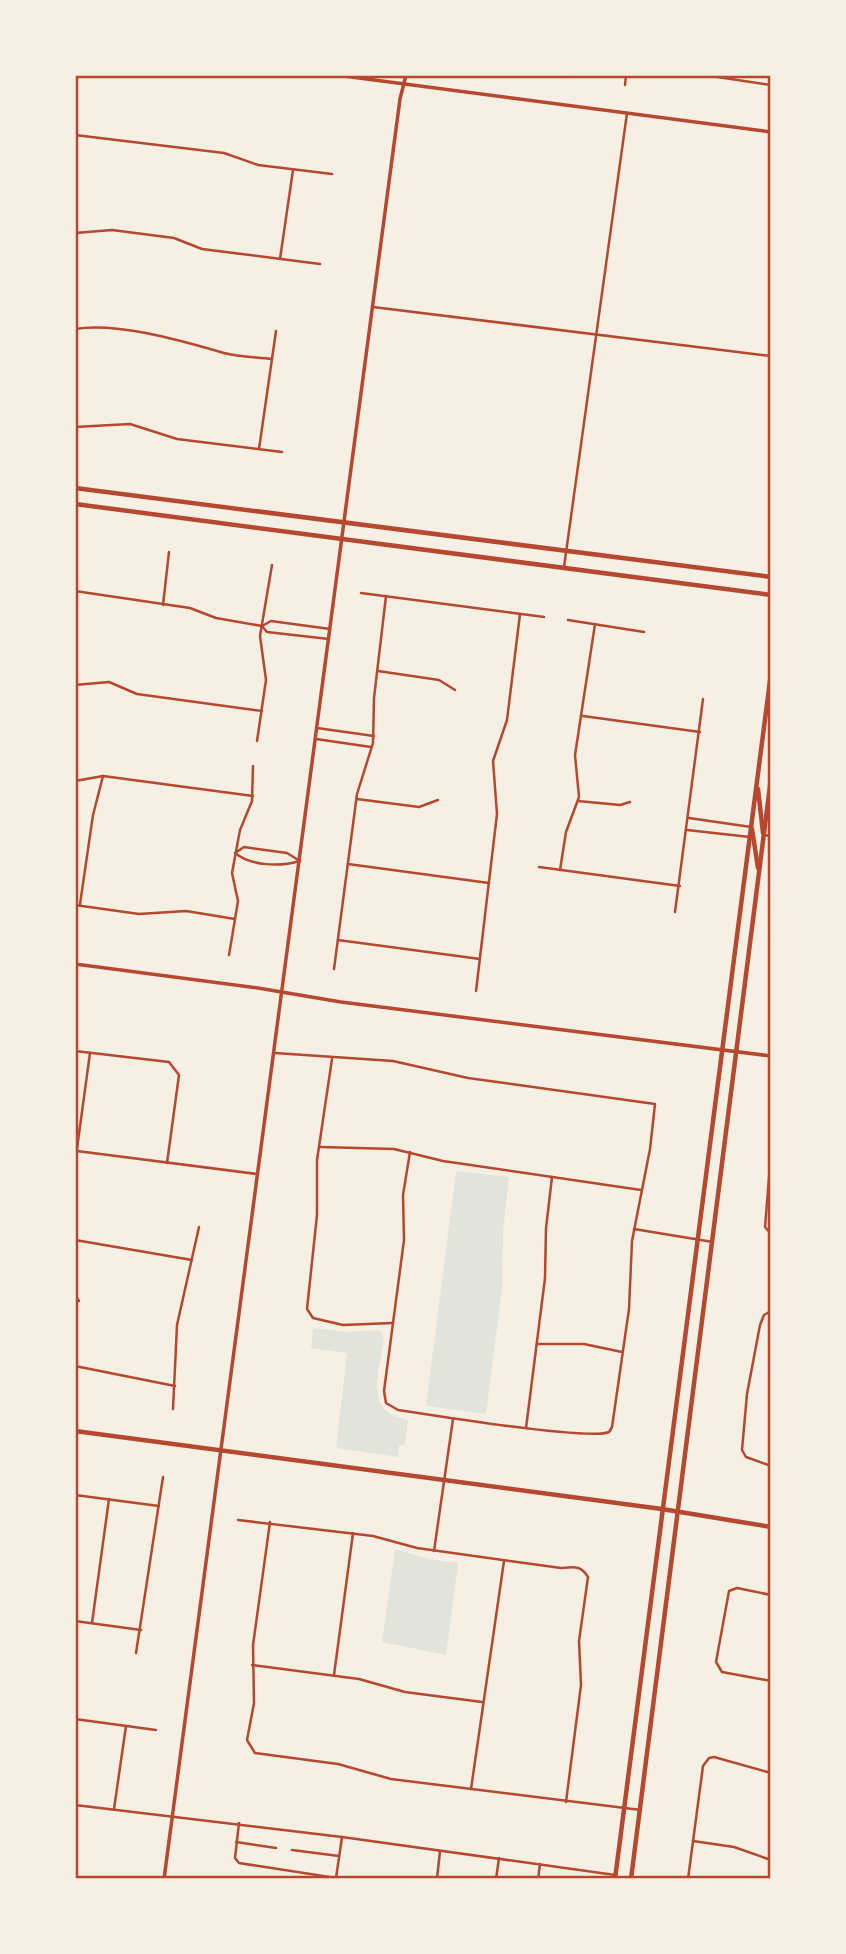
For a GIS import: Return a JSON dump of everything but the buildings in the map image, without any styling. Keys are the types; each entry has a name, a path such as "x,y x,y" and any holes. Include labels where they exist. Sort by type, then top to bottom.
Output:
{"main road":[{"path":"75,488 345,520 771,577"},
{"path":"75,504 771,595"},
{"path":"615,1877 771,673"},
{"path":"764,835 768,827 771,778"},
{"path":"631,1879 680,1511 764,835 757,782"},
{"path":"751,827 759,876"},
{"path":"75,1431 680,1511 771,1527"}],"street":[{"path":"339,75 771,132"},
{"path":"164,1879 400,99 406,75"},
{"path":"625,85 626,75"},
{"path":"704,75 771,85"},
{"path":"745,81 746,75"},
{"path":"564,569 627,113"},
{"path":"75,135 224,153 258,165 332,174"},
{"path":"280,259 293,170"},
{"path":"75,233 112,230 174,238 202,249 320,264"},
{"path":"373,307 771,356"},
{"path":"75,329 96,328 186,340 222,352 272,359"},
{"path":"259,450 276,331"},
{"path":"75,427 130,424 177,439 282,452"},
{"path":"163,605 169,552"},
{"path":"257,741 266,680 262,626 272,565"},
{"path":"75,591 190,608 216,618 262,626 271,621 330,629"},
{"path":"361,593 544,617"},
{"path":"334,969 357,799 373,747 377,671 386,596"},
{"path":"476,991 497,806 493,761 507,720 520,614"},
{"path":"568,620 644,632"},
{"path":"561,870 566,832 578,801 575,755 595,624"},
{"path":"262,626 267,632 329,639"},
{"path":"377,671 439,680 455,690"},
{"path":"75,685 108,682 137,694 262,711"},
{"path":"675,912 703,699"},
{"path":"583,716 700,732"},
{"path":"317,729 374,736"},
{"path":"316,739 373,747"},
{"path":"229,955 238,901 232,873 235,853 253,796 253,766"},
{"path":"75,781 103,776 253,796"},
{"path":"103,776 93,815 78,905 139,914 186,911 235,919"},
{"path":"357,799 419,807 438,800"},
{"path":"578,801 620,805 630,802"},
{"path":"689,818 751,827"},
{"path":"687,830 750,837"},
{"path":"764,835 771,836"},
{"path":"235,853 247,848 287,853 300,861"},
{"path":"235,853 247,861 286,865 300,861"},
{"path":"348,864 489,883"},
{"path":"539,867 680,886"},
{"path":"338,940 480,959"},
{"path":"75,964 771,1056"},
{"path":"75,1051 169,1062 174,1066 179,1075 167,1163"},
{"path":"75,1163 90,1053"},
{"path":"275,1053 404,1063 468,1078 655,1104 634,1229 629,1309 612,1427 609,1432 599,1434 526,1428 398,1410 386,1404 384,1391 404,1240 403,1195 410,1152"},
{"path":"332,1059 319,1147 316,1229 307,1303 310,1313 319,1320 343,1325 392,1323"},
{"path":"319,1147 410,1152 443,1161 642,1190"},
{"path":"77,1151 257,1174"},
{"path":"769,1233 765,1227 771,1153"},
{"path":"526,1428 537,1344 552,1176"},
{"path":"173,1409 177,1325 199,1227"},
{"path":"634,1229 713,1242"},
{"path":"75,1248 76,1240 192,1260"},
{"path":"75,1295 79,1301"},
{"path":"771,1311 764,1315 747,1394 742,1450 746,1457 771,1466"},
{"path":"537,1344 583,1344 622,1352"},
{"path":"75,1366 176,1386"},
{"path":"434,1551 453,1418"},
{"path":"136,1653 163,1477"},
{"path":"75,1495 159,1506"},
{"path":"92,1623 109,1499"},
{"path":"238,1520 353,1533 434,1551 580,1567 584,1570 588,1577 579,1642 581,1685 566,1802"},
{"path":"270,1522 252,1665 254,1703 247,1740 251,1749 260,1754 338,1764 391,1779 641,1810"},
{"path":"334,1675 353,1533"},
{"path":"471,1789 504,1560"},
{"path":"771,1595 737,1588 729,1591 716,1662 719,1669 771,1681"},
{"path":"75,1621 141,1630"},
{"path":"252,1665 334,1675 405,1692 482,1702"},
{"path":"75,1719 156,1730"},
{"path":"114,1808 125,1726"},
{"path":"688,1879 703,1766 706,1761 715,1757 771,1773"},
{"path":"75,1805 440,1850 615,1877"},
{"path":"239,1824 235,1858 245,1866 336,1878 342,1837"},
{"path":"693,1841 734,1846 771,1860"},
{"path":"236,1842 276,1848"},
{"path":"292,1850 339,1856"},
{"path":"437,1879 440,1850"},
{"path":"496,1879 499,1858"},
{"path":"538,1879 540,1864"}],"shaded area":[{"path":"456,1171 509,1177 503,1231 502,1289 486,1414 426,1406"},
{"path":"313,1328 346,1332 379,1330 384,1337 377,1388 379,1399 384,1408 408,1420 405,1444 399,1446 398,1457 336,1448 347,1353 311,1348"},
{"path":"395,1549 428,1559 458,1563 446,1655 382,1642"}]}
